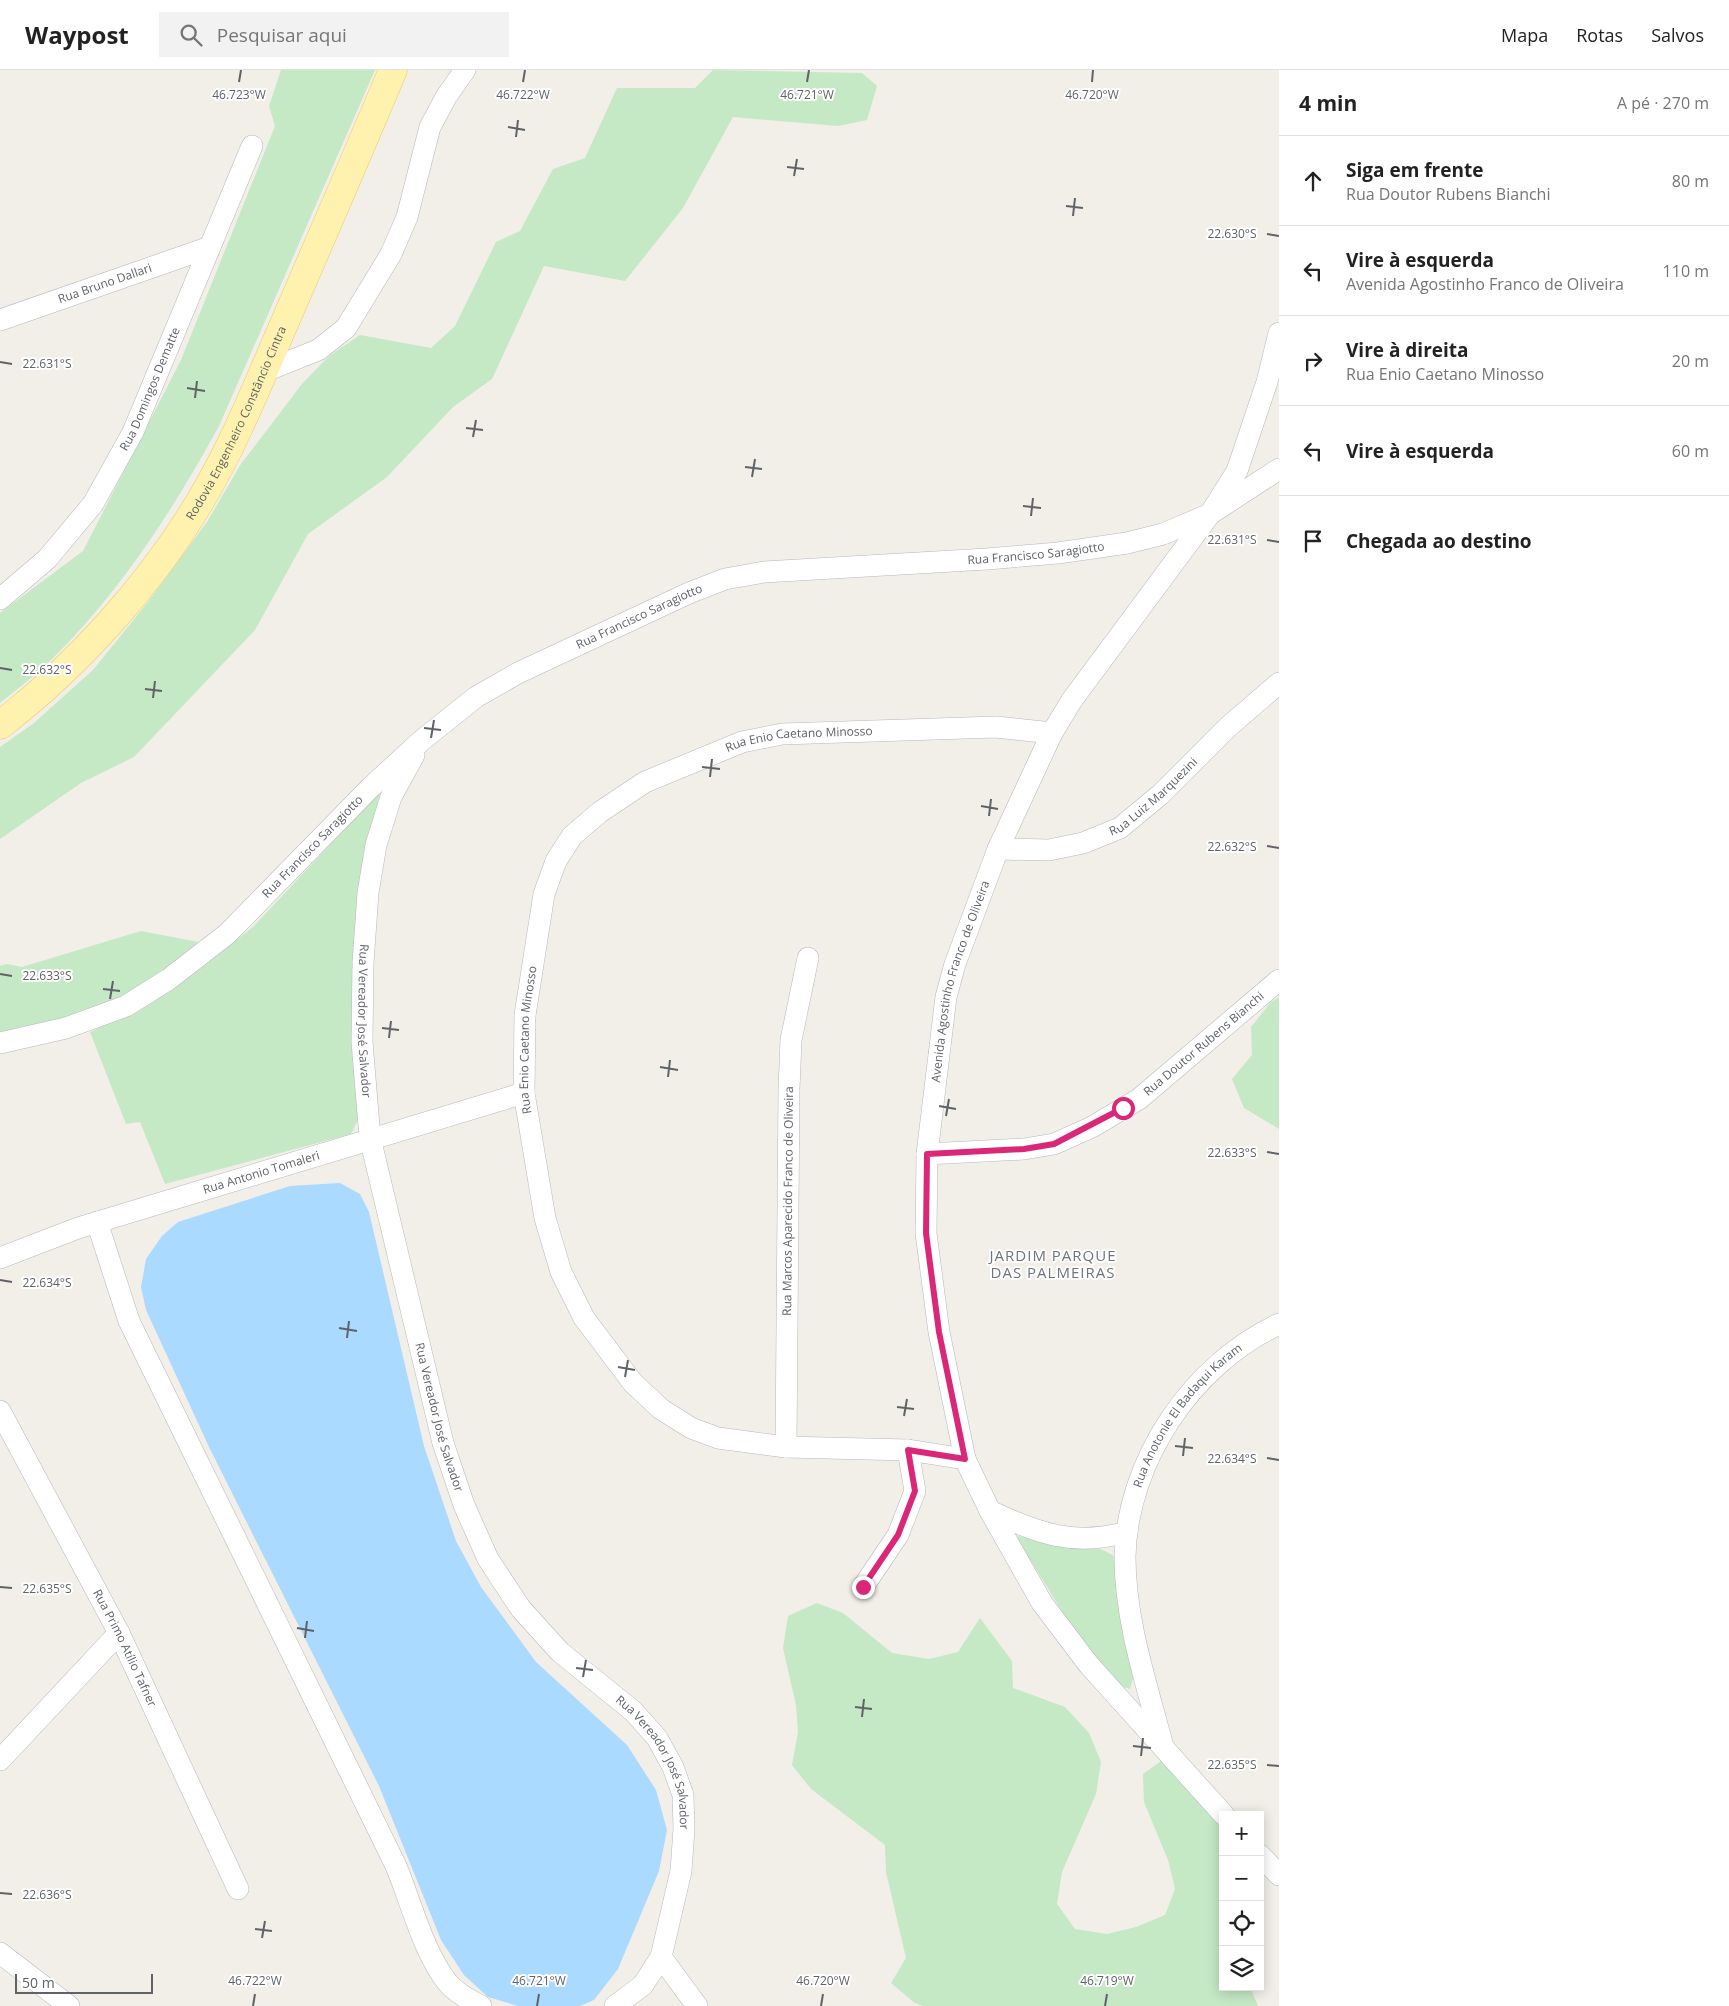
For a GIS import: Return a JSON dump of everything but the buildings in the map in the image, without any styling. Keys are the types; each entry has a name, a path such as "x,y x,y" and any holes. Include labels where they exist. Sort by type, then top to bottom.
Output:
{"main road":[{"name":"Rodovia Engenheiro Constâncio Cintra","path":"0,725 54,679 126,603 157,565 214,477 263,372 394,70"}],"street":[{"path":"263,372 318,350 346,328 391,254 407,217 430,127 446,98 465,70"},
{"name":"Rua Domingos Dematte","path":"0,599 47,559 94,504 133,432 252,146"},
{"name":"Rua Bruno Dallari","path":"0,320 210,246"},
{"path":"1210,514 1237,471 1267,382 1279,332"},
{"path":"1210,514 1279,469"},
{"name":"Avenida Agostinho Franco de Oliveira","path":"1210,514 1098,663 1052,732 998,849 955,964 946,996 927,1154 926,1233 939,1332 965,1459 990,1510 1042,1603 1089,1665 1220,1811"},
{"name":"Rua Francisco Saragiotto","path":"0,1043 66,1028 118,1009 169,978 226,934 370,787 421,741 476,697 518,673 689,593 726,579 764,572 1058,553 1127,543 1163,534 1210,514"},
{"name":"Rua Luiz Marquezini","path":"998,849 1049,850 1083,843 1120,828 1161,794 1228,727 1279,683"},
{"name":"Rua Enio Caetano Minosso","path":"965,1459 908,1450 786,1447 718,1438 691,1428 661,1409 633,1383 589,1326 561,1272 545,1218 524,1093 525,1015 544,894 556,861 572,836 600,812 646,782 742,742 782,734 996,727 1052,732"},
{"name":"Rua Vereador José Salvador","path":"421,741 391,797 376,845 368,893 363,963 362,1042 370,1138 443,1443 464,1505 488,1559 521,1609 560,1652 633,1710 658,1738 673,1767 683,1795 684,1829 681,1871 661,1958 643,1985 615,2006"},
{"name":"Rua Marcos Aparecido Franco de Oliveira","path":"786,1447 791,1040 808,958"},
{"name":"Rua Doutor Rubens Bianchi","path":"927,1154 1024,1149 1054,1144 1092,1127 1139,1100 1279,980"},
{"name":"Rua Antonio Tomaleri","path":"0,1258 97,1222 524,1093"},
{"path":"97,1222 129,1321 396,1866 433,1960 448,1983 481,2006"},
{"name":"Rua Anotonie El Badaqui Karam","path":"1163,1748 1136,1648 1128,1603 1125,1558 1127,1532 1138,1487 1161,1432 1190,1392 1225,1356 1254,1336 1279,1324"},
{"name":"Rua Primo Atílio Tafner","path":"0,1410 119,1633 238,1889"},
{"path":"863,1587 898,1535 915,1491 908,1450"},
{"path":"990,1510 1028,1529 1054,1536 1078,1539 1104,1538 1127,1532"},
{"path":"0,1760 119,1633"},
{"path":"1261,1856 1279,1876"},
{"path":"0,1954 69,2006"},
{"path":"661,1958 697,2006"}],"green space":[{"path":"281,70 375,70 219,426 183,488 144,548 101,606 52,659 0,703 0,613 83,551 181,360 275,126 269,106"},
{"path":"713,70 862,73 877,86 867,120 838,126 733,117 683,208 625,281 544,266 492,379 453,407 387,477 308,534 255,630 134,757 81,783 0,839 0,747 34,723 93,670 148,602 207,522 241,464 302,384 329,356 360,335 431,348 455,326 496,242 520,231 553,169 585,158 617,88 695,88"},
{"path":"384,787 360,1116 351,1134 165,1184 140,1122 126,1124 90,1032 142,1008 199,970 254,926"},
{"path":"141,931 198,942 139,990 74,1018 0,1032 0,966 7,964 22,967"},
{"path":"1279,997 1279,1129 1244,1108 1232,1079 1252,1055 1251,1027 1271,1002"},
{"path":"1018,1536 1054,1545 1101,1549 1114,1556 1120,1573 1126,1644 1133,1678 1130,1689 1119,1686 1097,1661 1065,1616 1018,1540"},
{"path":"817,1603 843,1613 892,1653 929,1659 958,1652 980,1618 1012,1661 1013,1688 1065,1707 1089,1733 1101,1762 1096,1794 1062,1872 1057,1904 1075,1929 1107,1934 1136,1927 1165,1915 1175,1889 1168,1860 1144,1802 1143,1774 1168,1756 1219,1819 1219,1991 1252,1991 1258,2006 923,2006 915,2003 891,1983 906,1958 886,1872 885,1845 811,1789 792,1765 798,1732 796,1705 783,1648 788,1616"}],"water":[{"path":"340,1183 360,1194 369,1212 424,1446 456,1541 481,1587 536,1662 627,1745 656,1790 667,1830 659,1871 618,1969 594,2000 580,2006 518,2006 488,1997 464,1975 441,1940 379,1786 210,1449 146,1310 141,1287 146,1259 162,1236 178,1222 290,1186"}],"district":[{"name":"JARDIM PARQUE DAS PALMEIRAS","path":"1053,1264"}],"route":[{"path":"863,1587 898,1535 915,1491 908,1450 965,1459 939,1332 926,1233 927,1154 1024,1149 1054,1144 1092,1127 1123,1108"}]}
